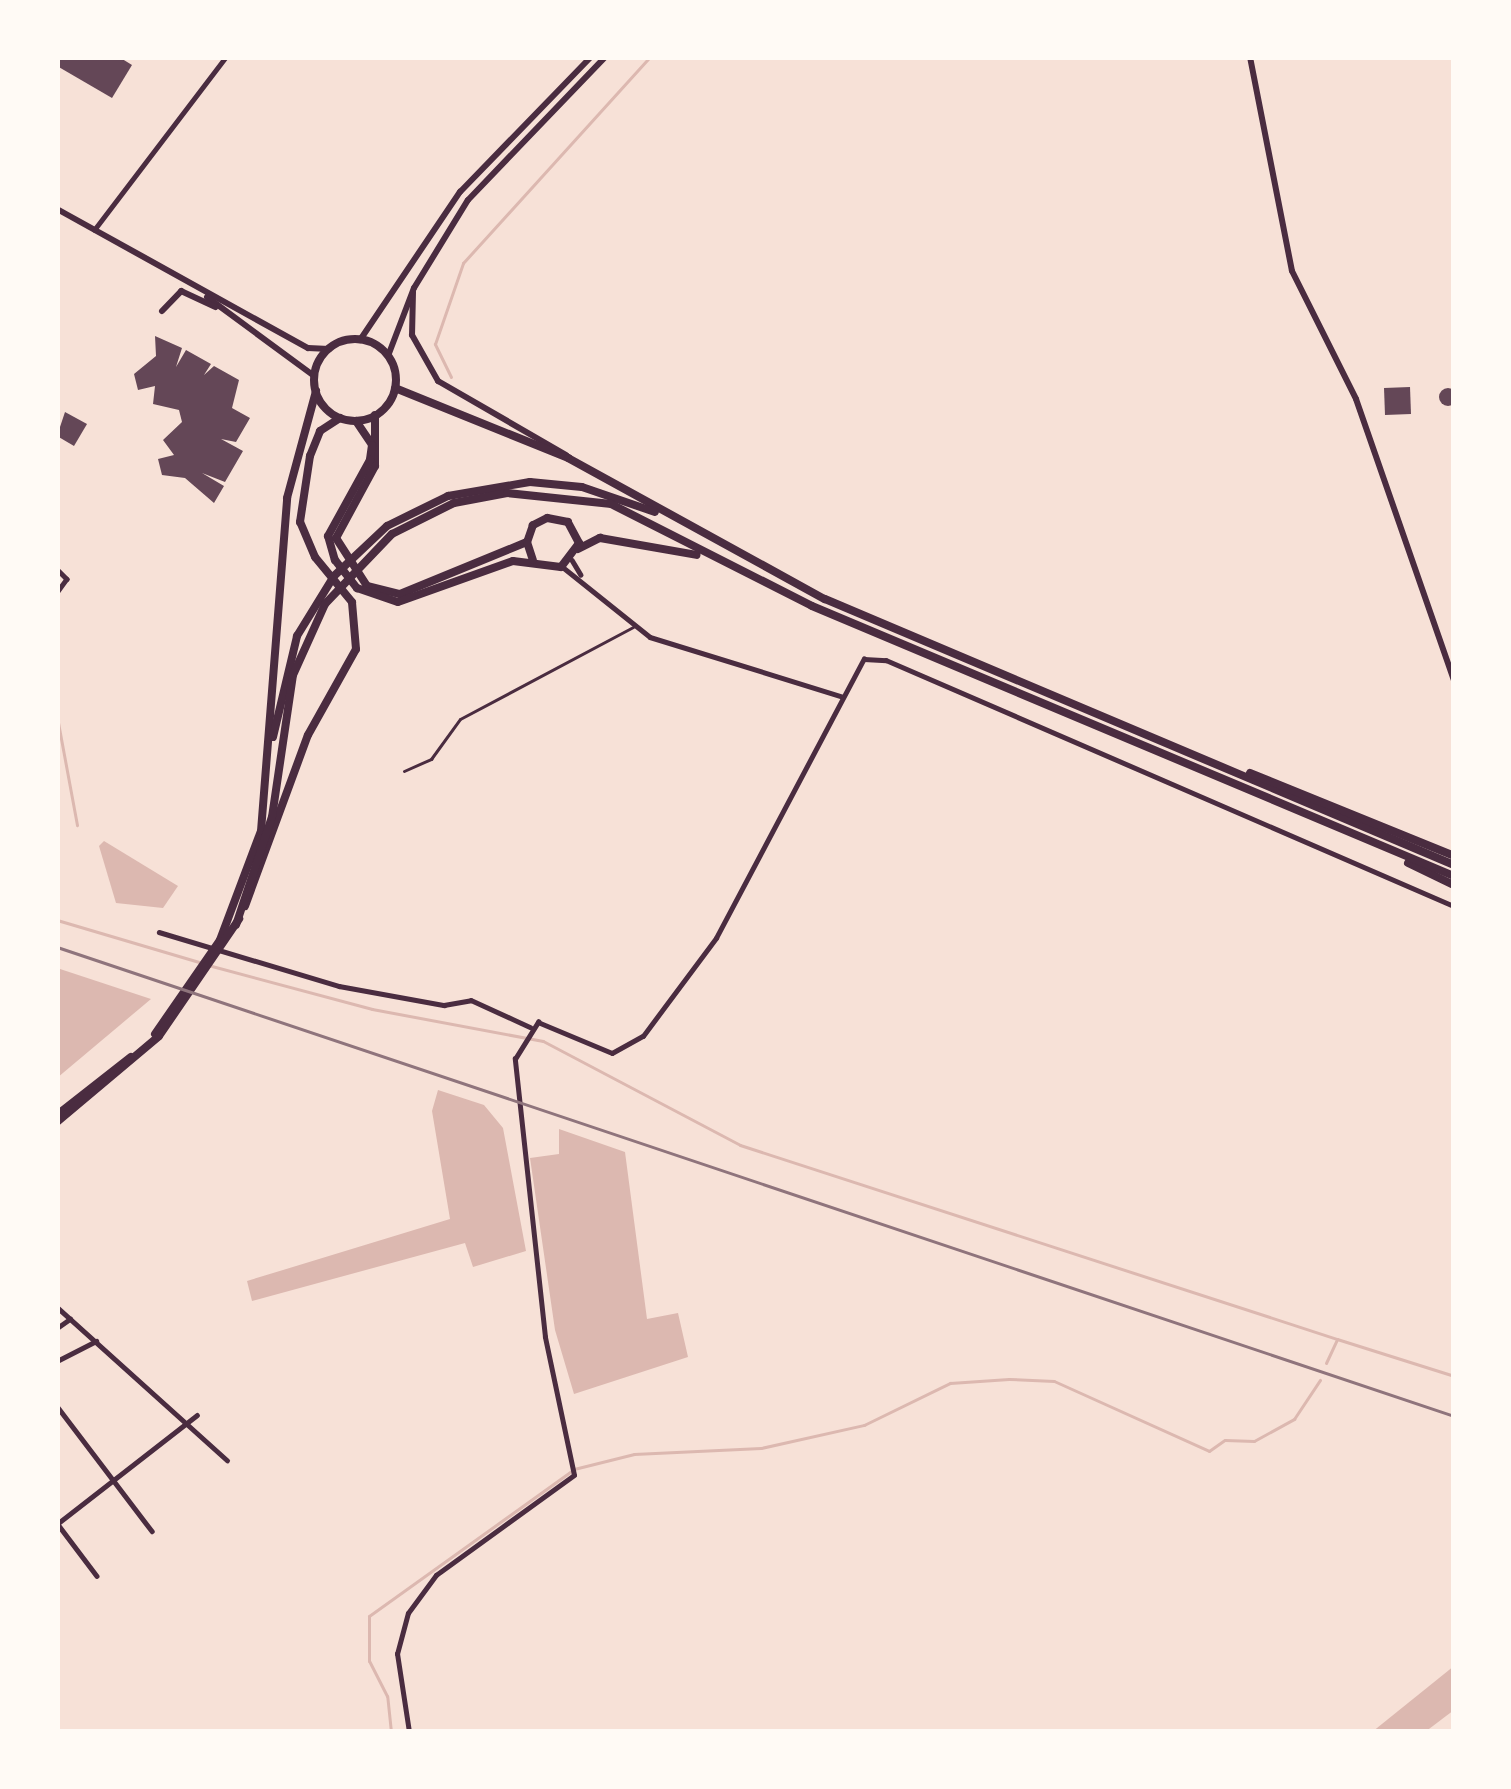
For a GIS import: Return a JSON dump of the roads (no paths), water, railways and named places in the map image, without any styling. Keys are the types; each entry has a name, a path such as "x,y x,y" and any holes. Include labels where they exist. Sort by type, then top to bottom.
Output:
{"main road":[{"path":"57,208 308,348 329,349 360,340 460,192 591,57"},
{"path":"526,542 400,594 367,586 336,538 375,466 375,416 395,388 388,356 414,288 468,200 605,57"},
{"path":"1250,57 1292,271 1356,399 1454,680"},
{"path":"184,281 314,376"},
{"path":"414,288 412,335 438,381 683,525 825,599 1454,861"},
{"path":"163,311 187,290 259,334"},
{"path":"360,340 388,356"},
{"path":"273,737 287,498 316,391 314,376 329,349"},
{"path":"395,388 568,458"},
{"path":"316,391 340,418 356,421 375,416"},
{"path":"57,1119 106,1087 176,1012 236,925 308,736 356,649 352,602 315,557 300,522 310,456 320,431 340,418"},
{"path":"356,421 372,445 370,460 328,536 334,560 357,588 398,602 532,560 561,567 578,549 577,532 556,517 533,525 526,542 532,560"},
{"path":"223,941 261,831 286,669 321,602 358,557 418,509 500,484 582,487 683,525"},
{"path":"358,557 454,503 507,493 566,494 639,515 812,606"},
{"path":"578,549 600,538 691,552 1454,881"},
{"path":"236,925 272,817 293,676 321,602"}],"street":[{"path":"94,230 226,57"},
{"path":"572,560 584,580"},
{"path":"561,567 584,580 633,627 842,696"},
{"path":"57,569 67,579 57,593"},
{"path":"159,932 339,986 444,1005 471,1000 529,1029 551,1025 612,1053 643,1036 716,938 864,659 886,660 1454,906"},
{"path":"409,1732 397,1654 408,1613 436,1576 574,1475 543,1318 515,1083 529,1029"},
{"path":"57,1307 227,1460"},
{"path":"57,1328 70,1318"},
{"path":"57,1361 96,1341"},
{"path":"57,1406 152,1531"},
{"path":"97,1576 57,1524 197,1415"}],"lane":[{"path":"404,771 431,759 460,719 633,627"}],"waterway":[{"path":"451,377 435,344 463,263 650,57"},
{"path":"57,717 77,825"},
{"path":"57,920 199,962"},
{"path":"208,965 372,1009 543,1041 740,1145 1337,1339"},
{"path":"1326,1363 1337,1339 1454,1376"},
{"path":"391,1732 387,1696 369,1661 369,1616 574,1469 634,1454 761,1448 864,1425 950,1383 1009,1379 1054,1381 1209,1451 1225,1440 1254,1441 1294,1419 1320,1380"}],"railway":[{"path":"57,947 1454,1416"}]}
